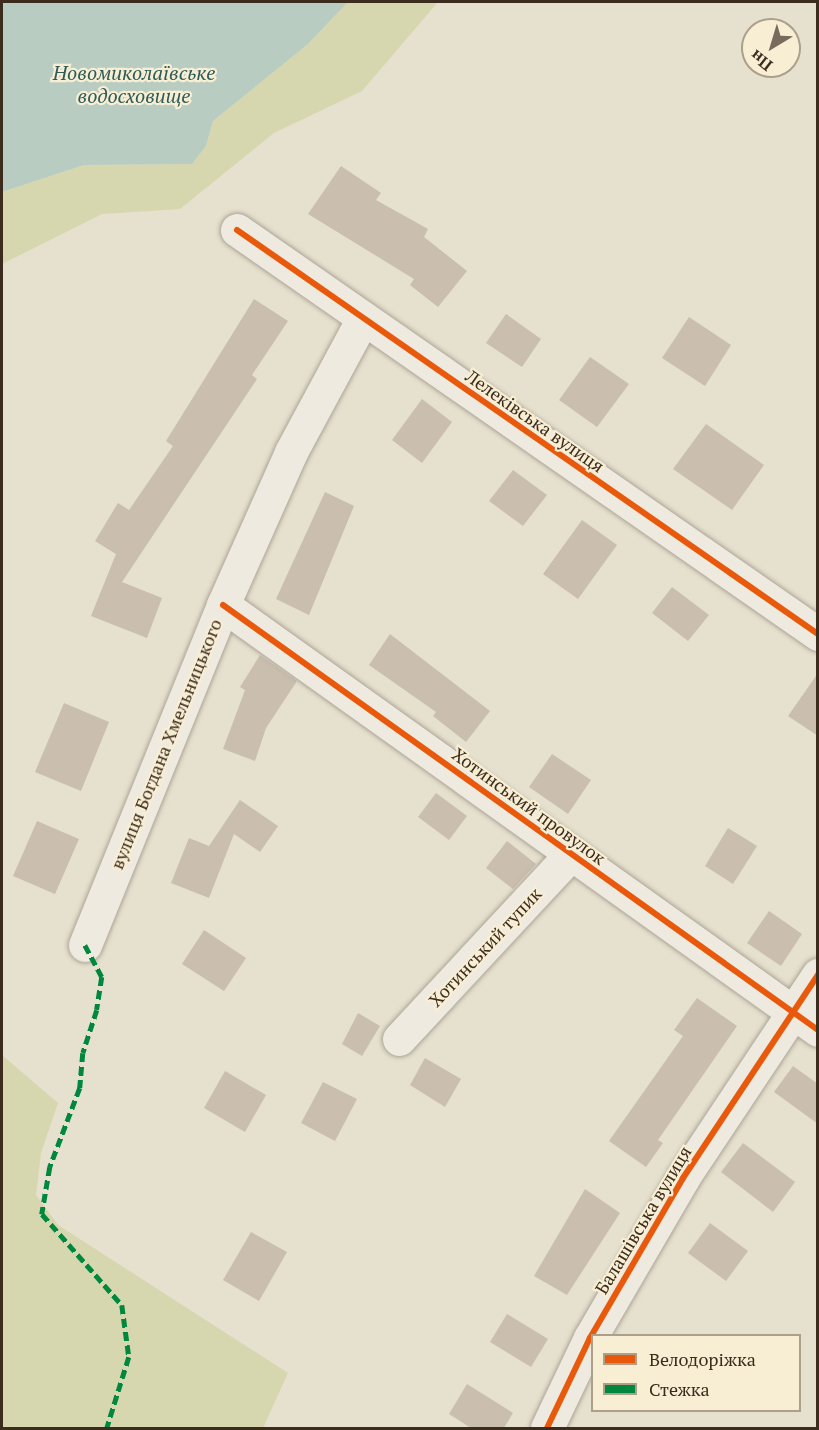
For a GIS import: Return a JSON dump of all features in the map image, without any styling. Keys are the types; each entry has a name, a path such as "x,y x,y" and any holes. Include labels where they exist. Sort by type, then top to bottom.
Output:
{"street":[{"name":"Лелеківська вулиця","path":"237,230 363,320 818,634"},
{"name":"вулиця Богдана Хмельницького","path":"85,945 223,605 291,452 363,320"},
{"name":"Хотинський провулок","path":"223,605 806,1022"},
{"name":"Хотинський тупик","path":"399,1039 571,854"},
{"name":"Балашівська вулиця","path":"592,1334 683,1178 806,1022 818,975"},
{"name":"Балашівська вулиця","path":"547,1428 591,1336"}],"green space":[{"path":"348,2 438,2 362,91 274,133 180,209 102,214 2,264 2,192 84,165 192,164 206,146 213,121 308,44"},
{"path":"2,1055 58,1103 41,1153 36,1195 58,1225 288,1373 263,1428 2,1428"}],"water":[{"name":"Новомиколаївське водосховище","path":"2,2 348,2 308,44 213,121 206,146 192,164 84,165 2,192"}],"building":[{"path":"341,166 381,193 376,200 428,229 424,237 467,271 438,307 410,285 414,279 308,214"},
{"path":"254,299 288,321 252,375 257,379 122,582 162,598 147,638 91,616 116,554 95,541 118,503 129,510 173,446 166,441"},
{"path":"506,314 541,339 522,367 486,343"},
{"path":"689,317 731,345 705,386 662,358"},
{"path":"590,357 629,384 597,427 559,400"},
{"path":"422,399 452,422 422,463 392,440"},
{"path":"706,424 764,465 732,510 673,469"},
{"path":"513,470 547,495 523,526 489,501"},
{"path":"325,492 354,506 309,615 276,599"},
{"path":"582,520 617,545 578,599 543,574"},
{"path":"672,587 709,615 688,641 652,613"},
{"path":"390,634 490,711 466,742 433,716 436,712 369,665"},
{"path":"260,655 297,681 266,728 255,761 223,749 245,690 240,687"},
{"path":"818,673 818,736 788,716"},
{"path":"64,703 109,722 81,791 35,772"},
{"path":"552,754 591,780 568,814 529,787"},
{"path":"436,793 467,816 449,840 418,817"},
{"path":"240,800 278,826 260,852 234,834 209,898 171,883 189,838 209,846"},
{"path":"37,821 79,839 55,894 13,876"},
{"path":"728,828 757,846 733,884 705,866"},
{"path":"507,841 536,864 513,889 486,868"},
{"path":"769,911 802,934 781,966 747,943"},
{"path":"204,930 246,958 224,991 182,964"},
{"path":"697,998 737,1026 658,1140 663,1143 646,1167 609,1141 683,1036 674,1030"},
{"path":"358,1013 380,1026 362,1056 342,1044"},
{"path":"425,1058 461,1079 445,1107 410,1085"},
{"path":"793,1066 818,1084 818,1124 774,1092"},
{"path":"225,1071 266,1095 245,1132 204,1108"},
{"path":"323,1082 357,1099 335,1141 301,1123"},
{"path":"743,1143 795,1182 773,1212 721,1172"},
{"path":"585,1189 620,1213 567,1295 534,1276"},
{"path":"710,1223 748,1251 726,1281 688,1253"},
{"path":"251,1232 287,1252 259,1301 223,1280"},
{"path":"507,1314 548,1339 531,1367 490,1342"},
{"path":"467,1384 513,1413 504,1428 471,1428 449,1414"}],"marked path":[{"path":"85,945 102,977 97,1010 83,1053 80,1088 50,1167 42,1214 122,1305 129,1357 107,1428"}],"cycle path":[{"path":"237,230 818,634"},
{"path":"223,605 818,1030"},
{"path":"592,1334 683,1178 818,975"},
{"path":"547,1428 591,1336"}]}
